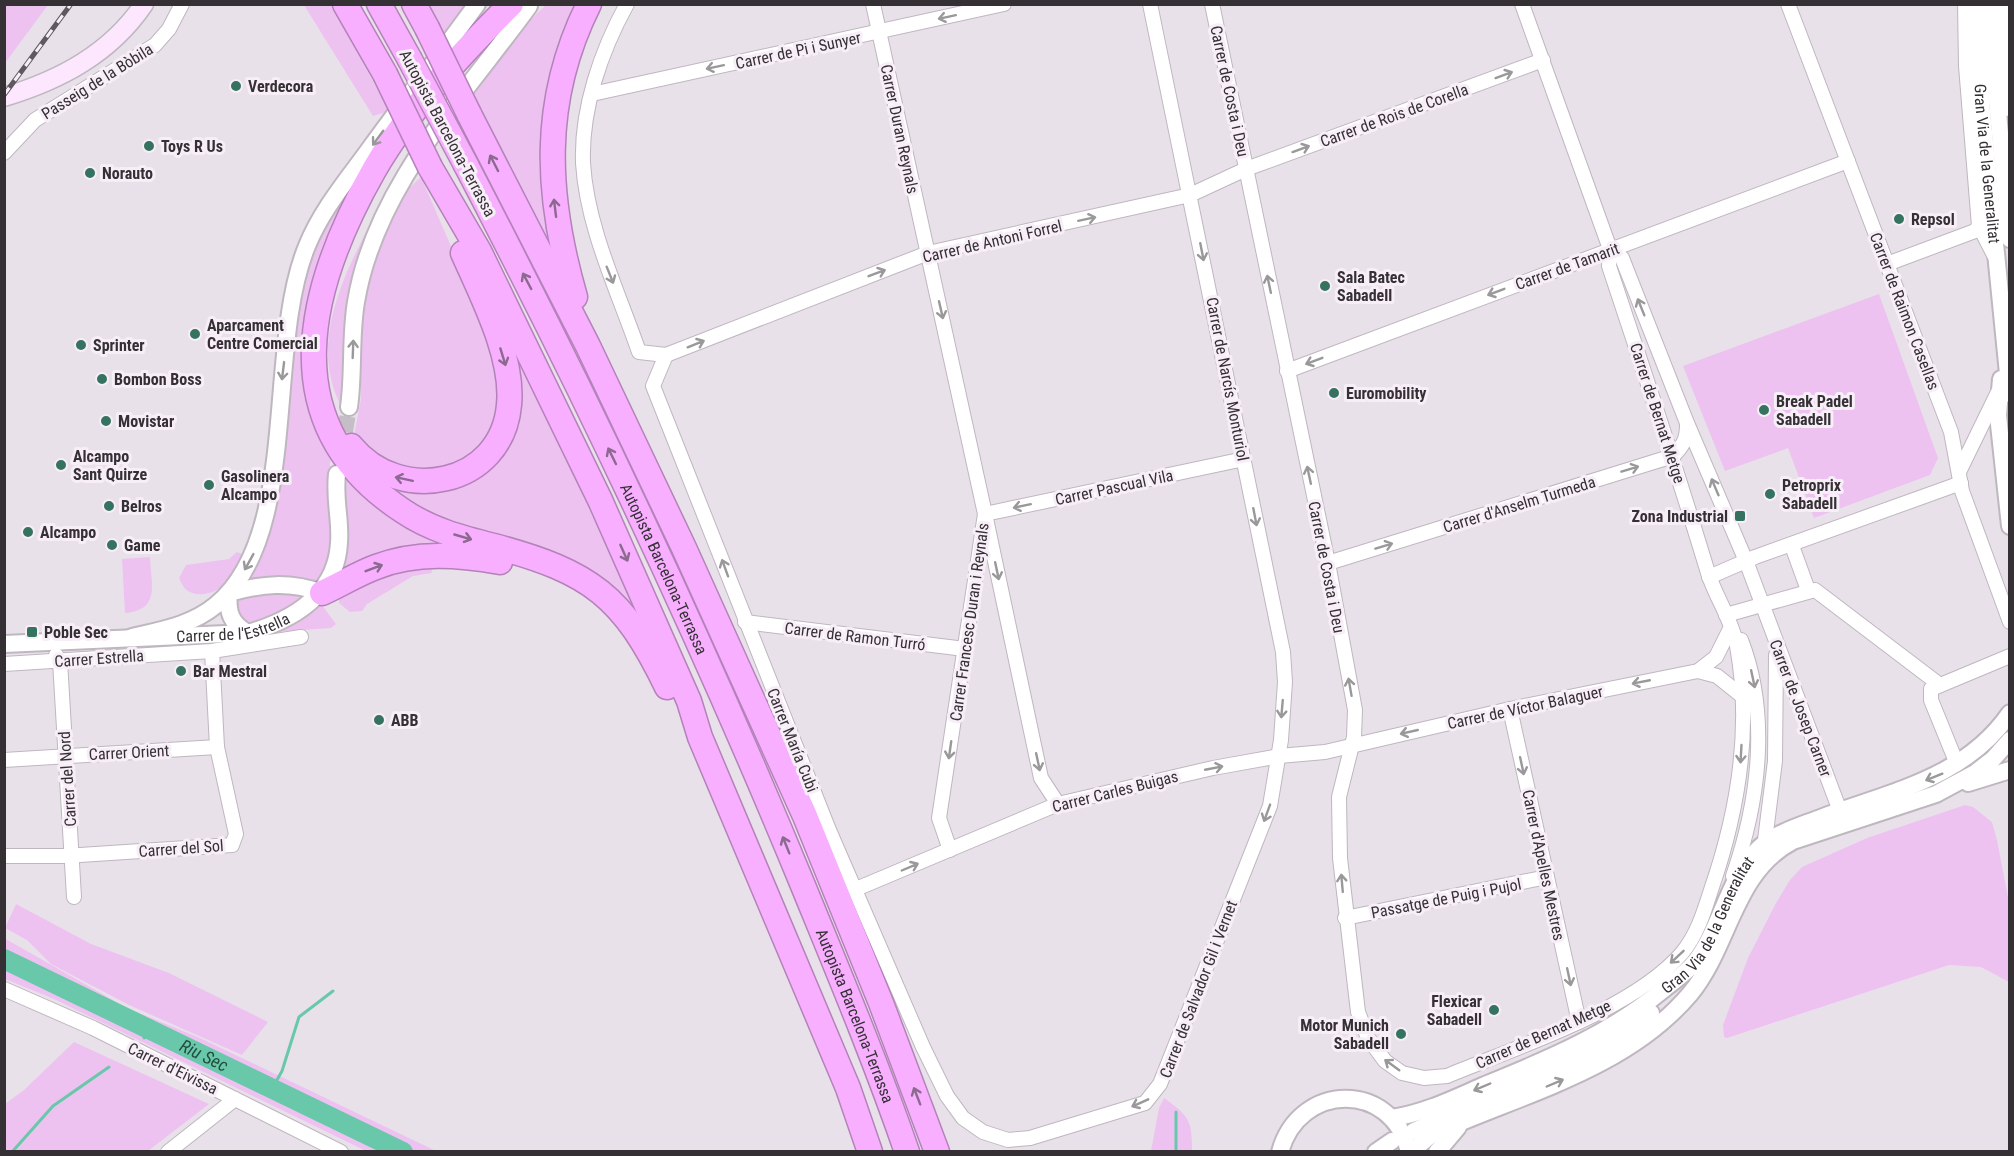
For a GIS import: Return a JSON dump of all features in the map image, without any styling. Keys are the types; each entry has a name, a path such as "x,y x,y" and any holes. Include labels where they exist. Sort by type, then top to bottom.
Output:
{"highway":[{"name":"Autopista Barcelona-Terrassa","path":"345,4 385,74 435,177 515,322 600,500 689,701 700,737 844,1077 870,1152"},
{"name":"Autopista Barcelona-Terrassa","path":"379,4 542,311 690,623 753,763 883,1082 907,1152"},
{"path":"414,4 588,346 684,548 846,915 938,1152"},
{"path":"588,346 561,245 552,175 558,93 569,53 589,4"},
{"path":"435,177 489,312 507,372 509,405 503,430 481,460 447,478 418,482 386,474 367,461 347,441 334,413 324,377 325,317 341,269 373,205 400,159 468,68 524,5"},
{"path":"524,5 458,60 424,101 375,169 342,236 321,291 312,348 315,384 330,431 360,476 403,512 444,532 533,557 574,573 603,593 632,627 657,666 675,704 700,737"},
{"path":"322,593 393,562 431,555 467,556 527,568 566,582 609,608 632,627"},
{"path":"773,747 883,1082"}],"main road":[{"path":"11,95 57,78 94,56 116,38 144,4"}],"street":[{"name":"Passeig de la Bòbila","path":"4,153 35,120 155,45 175,21 182,4"},
{"path":"248,633 234,624 229,610 229,593 251,560 267,513 291,300 307,246 329,204 477,4"},
{"path":"592,94 602,59 627,4"},
{"name":"Carrer Duran Reynals","path":"873,4 928,254"},
{"name":"Carrer de Pi i Sunyer","path":"592,94 1004,4"},
{"name":"Carrer de Narcís Monturiol","path":"1150,4 1282,652 1285,682 1279,756"},
{"name":"Carrer de Costa i Deu","path":"1212,4 1328,563 1355,710 1351,745 1339,797 1340,858 1345,918 1358,1012 1368,1038 1385,1061 1402,1073 1424,1078 1447,1076"},
{"name":"Carrer de Bernat Metge","path":"1447,1076 1579,1022 1638,990 1682,953 1700,924 1733,817 1741,762 1742,696 1736,643 1729,621 1709,577 1673,456 1609,266 1610,249 1522,4"},
{"name":"Carrer de Raimon Casellas","path":"1788,4 1951,432 1971,519 2010,622"},
{"path":"1965,4 1966,66 1979,226 1995,257"},
{"name":"Gran Via de la Generalitat","path":"1979,4 1981,102 2002,321 2005,391 2000,439 2010,526"},
{"name":"Gran Via de la Generalitat","path":"1994,4 1996,91 2009,232"},
{"path":"2009,4 2007,66 2009,232"},
{"path":"350,407 356,303 362,277 387,210 417,158 524,5"},
{"name":"Carrer de Rois de Corella","path":"1246,170 1543,60"},
{"name":"Carrer de Antoni Forrel","path":"592,94 583,141 586,187 604,259 639,352 666,355 928,254 1190,195 1246,170"},
{"name":"Carrer de Tamarit","path":"1287,371 1848,161"},
{"path":"1887,264 1975,231 1979,226"},
{"name":"Carrer de Bernat Metge","path":"1610,249 1622,258 1687,423 1746,561 1762,606"},
{"name":"Carrer Francesc Duran i Reynals","path":"928,254 985,514 939,818 950,850"},
{"name":"Carrer María Cubi","path":"666,355 653,386 829,830 922,1047 947,1096 963,1118"},
{"path":"1709,577 1746,561 1792,546 1960,477 2005,391"},
{"path":"1673,456 1682,448 1687,437 1687,423"},
{"name":"Carrer d'Anselm Turmeda","path":"1328,563 1673,456"},
{"name":"Carrer Pascual Vila","path":"985,514 1244,459"},
{"path":"229,593 260,585 286,584 303,586 322,593 335,562 339,543 335,506 337,474"},
{"path":"985,514 1041,778 1058,804"},
{"path":"1792,546 1808,590"},
{"path":"1698,671 1716,657 1729,621 1762,606 1808,590 1815,590 1940,685"},
{"name":"Carrer de l'Estrella","path":"132,637 181,625 215,606 229,593"},
{"name":"Carrer de l'Estrella","path":"4,644 248,633 284,620 304,609 322,593"},
{"name":"Carrer de Josep Carner","path":"1762,606 1840,811"},
{"name":"Carrer de Bernat Metge","path":"1726,897 1744,842 1758,758 1758,698 1749,661 1739,634 1729,621"},
{"name":"Carrer de Ramon Turró","path":"745,622 964,649"},
{"name":"Carrer Estrella","path":"4,664 212,651 301,637"},
{"name":"Carrer del Nord","path":"60,640 66,654 60,661 75,897"},
{"path":"1717,948 1724,918 1742,883 1761,856 1764,843 1775,761 1775,641"},
{"name":"Carrer del Sol","path":"4,856 73,855 232,845 236,834 217,747 212,651"},
{"path":"1957,764 1930,700 1931,689 2010,656"},
{"path":"1698,671 1718,676 1742,696"},
{"name":"Carrer de Víctor Balaguer","path":"1351,745 1510,709 1698,671"},
{"name":"Carrer d'Apelles Mestres","path":"1510,709 1579,1022"},
{"name":"Gran Via de la Generalitat","path":"1392,1118 1416,1114 1587,1041 1648,1003 1695,963 1738,876 1764,843 1782,833 1940,775 1977,751 2010,713"},
{"name":"Gran Via de la Generalitat","path":"1410,1152 1431,1136 1578,1073 1634,1042 1690,993 1717,948 1744,891 1767,859 1793,841 1936,794 1975,773 1993,759 2010,740"},
{"name":"Carrer Carles Buigas","path":"856,889 1058,804 1143,783 1279,756 1325,752 1351,745"},
{"name":"Carrer Orient","path":"4,760 217,747"},
{"name":"Carrer de Salvador Gil i Vernet","path":"963,1118 983,1132 1008,1140 1030,1138 1145,1103 1154,1095 1270,806 1279,756"},
{"path":"1936,794 2010,770"},
{"name":"Passatge de Puig i Pujol","path":"1345,918 1547,877"},
{"path":"1414,1131 1589,1053 1615,1039 1663,1004 1678,988 1695,963"},
{"name":"Carrer d'Eivissa","path":"4,989 341,1152"},
{"path":"168,1152 235,1099"},
{"path":"1280,1152 1293,1122 1309,1108 1328,1100 1358,1100 1376,1106 1392,1118 1403,1134 1410,1152"},
{"path":"1437,1152 1449,1135 1463,1123"},
{"path":"1376,1152 1392,1141"}],"shaded area":[{"path":"4,5 48,5 5,63"},
{"path":"304,5 332,5 389,111 373,116"},
{"path":"428,5 467,5 444,39"},
{"path":"546,5 579,5 564,32 555,255 474,95 528,22"},
{"path":"388,138 317,271 302,327 302,367 310,412 331,455 328,486 333,540 328,565 318,586 249,582 247,580 265,546 274,510 298,293 325,218"},
{"path":"421,177 486,327 501,374 500,417 480,451 434,474 392,468 354,435 361,399 361,318 371,268 401,196"},
{"path":"384,198 387,198 341,406 331,380 328,353 330,326 347,272"},
{"path":"1879,294 1938,458 1930,475 1814,518 1788,448 1725,471 1683,366"},
{"path":"507,329 631,604 607,584 415,511 378,477 397,484 500,449"},
{"path":"346,480 392,517 466,548 333,584 348,545 342,509"},
{"path":"237,552 244,555 231,577 220,588 205,594 196,594 187,590 182,584 179,578 186,565 229,559"},
{"path":"150,557 152,586 149,601 136,611 125,613 122,559"},
{"path":"430,562 432,573 413,576 367,604 362,611 350,612 339,603 339,597 365,579"},
{"path":"246,592 305,594 298,603 283,613 251,624 236,617 235,600"},
{"path":"321,604 336,624 331,628 273,632"},
{"path":"1965,805 1973,807 1992,822 1997,840 2009,903 2009,982 1981,967 1949,965 1727,1038 1724,1037 1723,1025 1748,958 1776,903 1790,880 1802,867 1867,838"},
{"path":"16,904 91,944 169,973 268,1022 242,1055 129,1005 51,964 27,940 5,928"},
{"path":"4,938 127,1008 200,1038 436,1151 366,1151 54,999 5,979"},
{"path":"74,1042 209,1104 148,1151 5,1151 5,1104 24,1090"},
{"path":"1164,1098 1184,1115 1190,1125 1192,1151 1151,1151 1159,1108"}],"waterway":[{"name":"Riu Sec","path":"4,959 403,1152"},
{"path":"273,1087 282,1071 299,1017 333,991"},
{"path":"144,1038 154,1031"},
{"path":"12,1152 53,1106 109,1067"},
{"path":"1176,1112 1176,1152"}],"tunnel":[{"path":"341,456 349,407"}],"railway":[{"path":"4,95 71,4"}],"place":[{"name":"Verdecora","path":"236,86"},
{"name":"Toys R Us","path":"149,146"},
{"name":"Norauto","path":"90,173"},
{"name":"Repsol","path":"1899,219"},
{"name":"Sala Batec Sabadell","path":"1325,286"},
{"name":"Aparcament Centre Comercial","path":"195,334"},
{"name":"Sprinter","path":"81,345"},
{"name":"Bombon Boss","path":"102,379"},
{"name":"Euromobility","path":"1334,393"},
{"name":"Break Padel Sabadell","path":"1764,410"},
{"name":"Movistar","path":"106,421"},
{"name":"Alcampo Sant Quirze","path":"61,465"},
{"name":"Gasolinera Alcampo","path":"209,485"},
{"name":"Petroprix Sabadell","path":"1770,494"},
{"name":"Belros","path":"109,506"},
{"name":"Zona Industrial","path":"1740,516"},
{"name":"Alcampo","path":"28,532"},
{"name":"Game","path":"112,545"},
{"name":"Poble Sec","path":"32,632"},
{"name":"Bar Mestral","path":"181,671"},
{"name":"ABB","path":"379,720"},
{"name":"Flexicar Sabadell","path":"1494,1010"},
{"name":"Motor Munich Sabadell","path":"1401,1034"}]}
